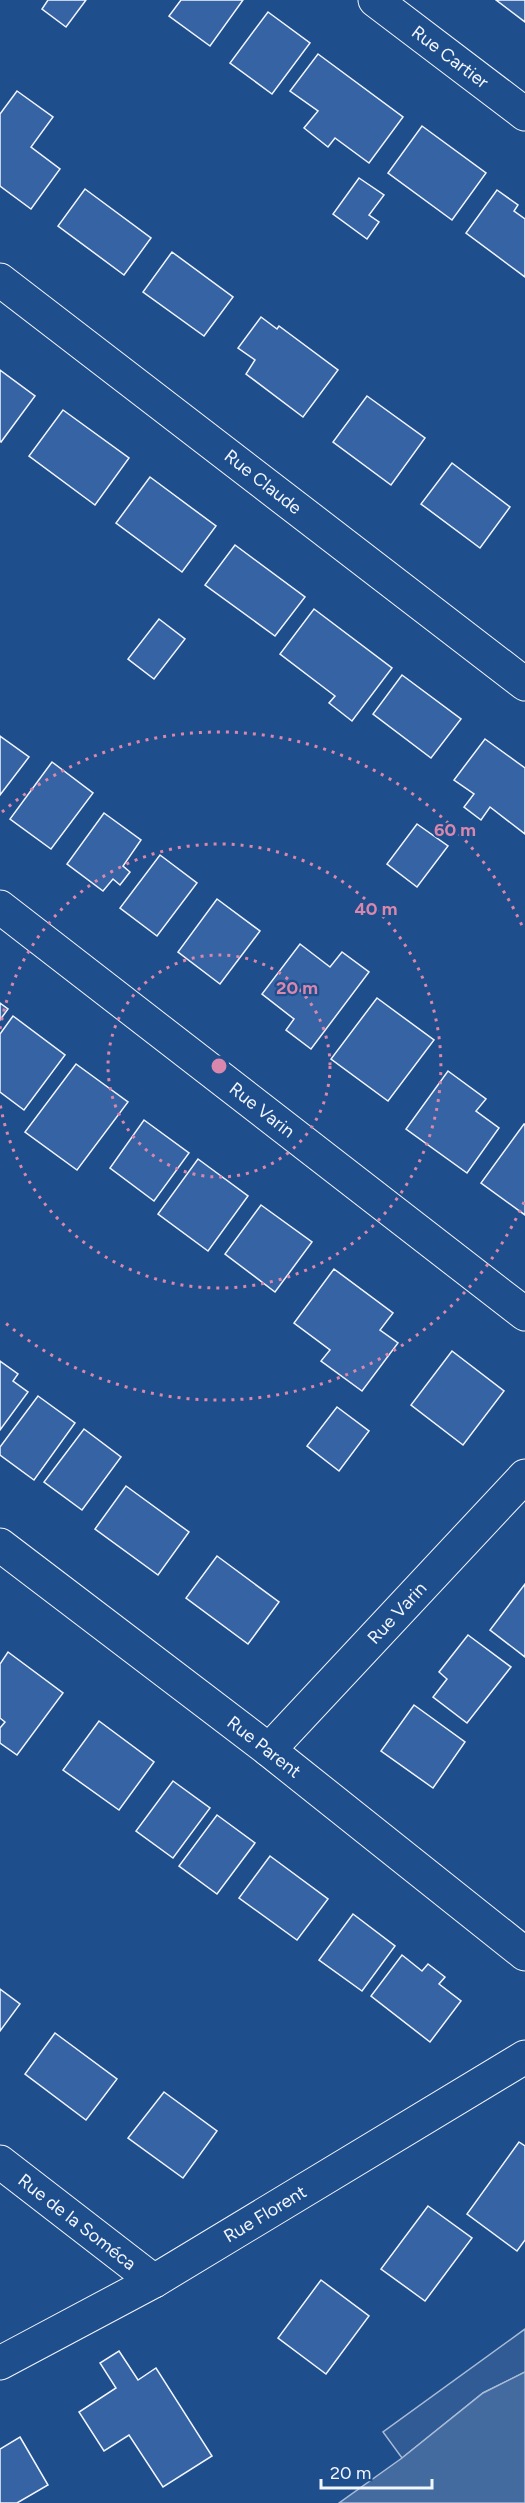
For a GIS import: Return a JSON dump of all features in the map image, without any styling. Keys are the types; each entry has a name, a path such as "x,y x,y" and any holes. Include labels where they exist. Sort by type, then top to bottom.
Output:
{"street":[{"name":"Rue Cartier","path":"375,0 525,114"},
{"name":"Rue Claude","path":"0,280 525,684"},
{"name":"Rue Varin","path":"0,907 525,1314"},
{"name":"Rue Varin","path":"269,1750 525,1476"},
{"name":"Rue Parent","path":"0,1545 269,1750 525,1954"},
{"name":"Rue Florent","path":"0,2363 154,2281 525,2057"},
{"name":"Rue de la Soméca","path":"0,2162 154,2281"}],"shaded area":[{"path":"525,2329 525,2372 483,2393 402,2458 383,2432"},
{"path":"525,2372 525,2503 339,2503 402,2458 483,2393"}],"building":[{"path":"48,0 86,0 66,27 42,9"},
{"path":"181,0 243,0 210,46 169,16"},
{"path":"496,0 525,0 525,22"},
{"path":"268,12 310,43 272,94 230,63"},
{"path":"318,54 403,117 369,163 335,138 328,147 304,128 318,111 290,91"},
{"path":"17,91 53,117 31,147 60,169 31,209 0,186 0,114"},
{"path":"422,126 486,173 452,220 388,173"},
{"path":"359,178 384,195 369,215 379,222 367,239 333,214"},
{"path":"85,189 151,238 124,275 58,226"},
{"path":"497,190 518,205 514,211 525,219 525,277 466,233"},
{"path":"172,252 233,297 204,336 143,292"},
{"path":"261,317 277,329 279,326 338,370 303,417 246,374 255,360 238,348"},
{"path":"0,370 35,396 1,442 0,441"},
{"path":"367,396 425,438 391,485 333,442"},
{"path":"63,410 129,458 95,505 29,456"},
{"path":"452,463 510,507 480,548 421,504"},
{"path":"150,477 216,526 182,572 116,523"},
{"path":"235,545 305,597 275,636 205,585"},
{"path":"314,609 392,668 352,721 329,703 335,696 280,654"},
{"path":"159,619 185,639 154,679 128,659"},
{"path":"402,675 461,719 431,758 373,714"},
{"path":"0,736 29,757 0,795"},
{"path":"485,739 525,768 525,834 490,807 481,820 464,807 474,794 454,780"},
{"path":"52,762 93,793 51,849 10,819"},
{"path":"104,813 141,840 123,866 130,872 120,885 113,879 103,891 67,864"},
{"path":"417,824 448,846 417,887 387,864"},
{"path":"160,855 197,883 157,936 120,908"},
{"path":"217,899 260,931 220,984 178,952"},
{"path":"300,944 330,967 342,952 369,972 311,1049 286,1030 294,1019 262,994"},
{"path":"377,998 434,1040 388,1101 331,1059"},
{"path":"0,1003 8,1009 0,1020"},
{"path":"13,1016 65,1055 24,1110 0,1092 0,1034"},
{"path":"76,1064 128,1102 77,1170 25,1132"},
{"path":"448,1071 486,1099 476,1111 499,1128 467,1173 406,1129"},
{"path":"144,1120 189,1153 154,1201 110,1168"},
{"path":"525,1124 525,1215 481,1183"},
{"path":"198,1159 248,1196 208,1251 158,1214"},
{"path":"261,1205 312,1242 275,1292 225,1254"},
{"path":"334,1269 393,1313 380,1330 398,1343 362,1391 321,1361 330,1350 294,1323"},
{"path":"452,1351 504,1391 463,1445 411,1405"},
{"path":"0,1361 18,1374 13,1381 28,1392 0,1430"},
{"path":"38,1396 75,1423 34,1480 0,1455 0,1447"},
{"path":"337,1407 369,1431 339,1471 307,1446"},
{"path":"84,1429 121,1457 82,1510 44,1482"},
{"path":"126,1486 189,1532 158,1575 95,1529"},
{"path":"217,1556 279,1602 248,1644 186,1598"},
{"path":"525,1584 525,1657 490,1630"},
{"path":"468,1635 511,1667 467,1723 433,1697 447,1679 439,1672"},
{"path":"8,1652 63,1693 17,1755 0,1743 0,1728 5,1722 0,1718 0,1664"},
{"path":"414,1705 465,1742 433,1788 381,1751"},
{"path":"99,1721 154,1762 119,1810 63,1770"},
{"path":"173,1781 210,1808 173,1858 136,1831"},
{"path":"217,1815 255,1843 217,1894 179,1866"},
{"path":"270,1856 328,1899 297,1940 239,1898"},
{"path":"353,1914 395,1946 362,1991 319,1960"},
{"path":"402,1955 422,1971 428,1964 445,1977 439,1984 461,2001 430,2042 371,1996"},
{"path":"0,1989 20,2004 0,2031"},
{"path":"55,2033 117,2079 86,2120 25,2074"},
{"path":"164,2092 217,2131 183,2178 128,2138"},
{"path":"519,2142 525,2146 525,2240 517,2251 467,2214"},
{"path":"428,2206 472,2238 425,2301 381,2269"},
{"path":"321,2280 369,2316 326,2374 278,2338"},
{"path":"119,2351 138,2380 156,2368 212,2456 163,2487 129,2435 104,2451 79,2412 116,2388 100,2363"},
{"path":"20,2437 48,2485 17,2503 0,2503 0,2449"}]}
